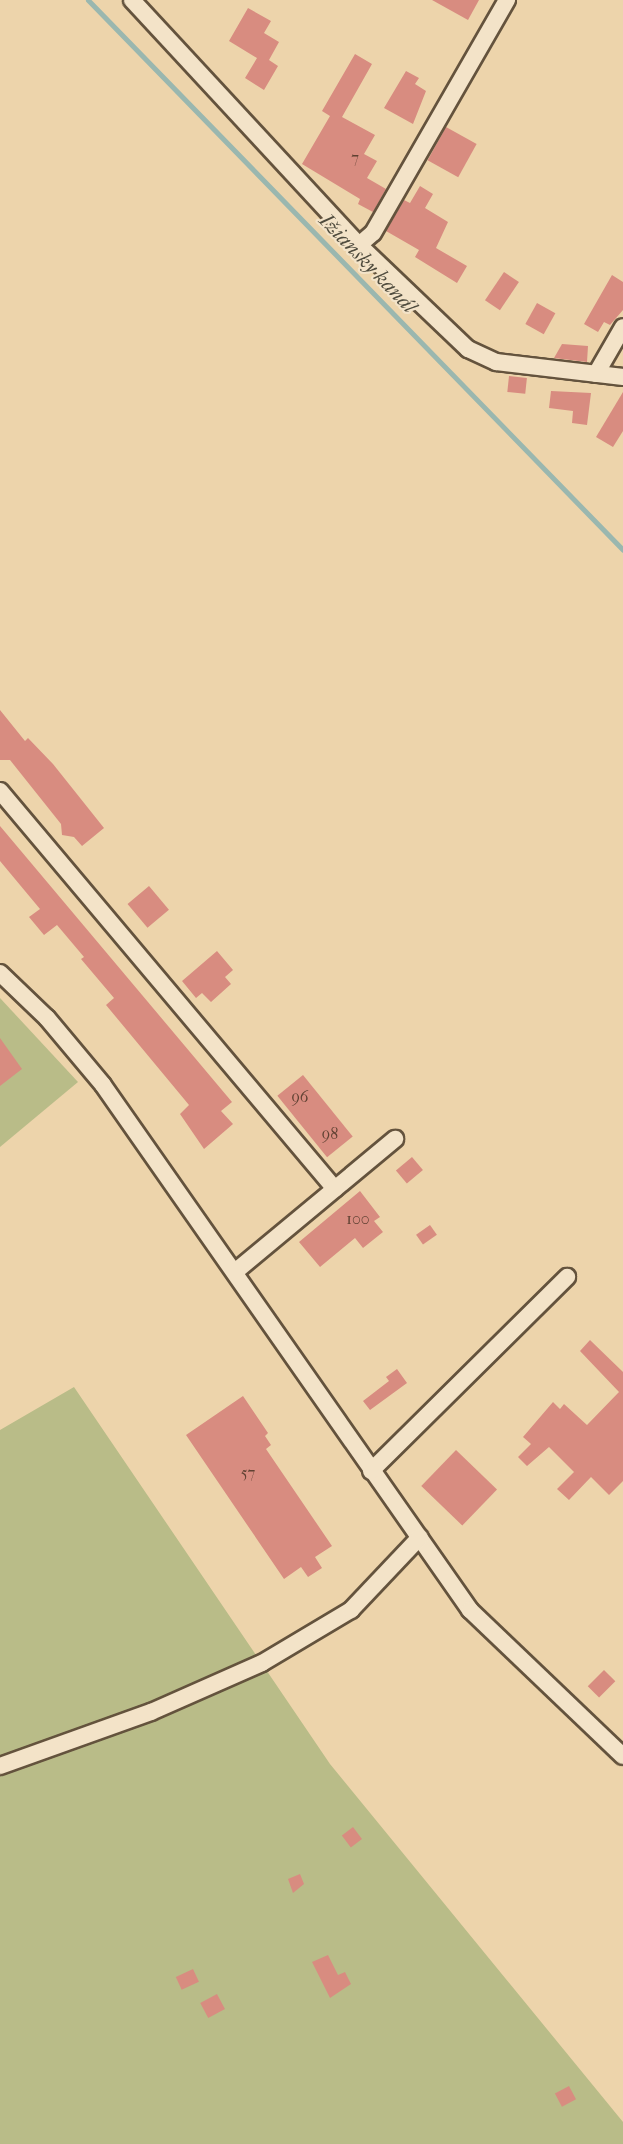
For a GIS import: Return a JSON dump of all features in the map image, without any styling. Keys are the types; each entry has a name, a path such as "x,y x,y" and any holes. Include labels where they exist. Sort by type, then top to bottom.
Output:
{"street":[{"path":"132,0 359,244 468,349 496,362 623,377"},
{"path":"359,244 373,234 507,0"},
{"path":"596,374 623,327"},
{"path":"0,791 335,1189"},
{"path":"0,973 47,1018 103,1085 236,1271 371,1471 470,1610 623,1756"},
{"path":"236,1271 395,1139"},
{"path":"371,1471 567,1277"},
{"path":"0,1766 151,1712 262,1663 351,1610 420,1537"}],"green space":[{"path":"0,998 78,1082 0,1147"},
{"path":"74,1387 330,1764 623,2122 623,2144 0,2144 0,1430"}],"building":[{"path":"432,0 479,0 468,20"},
{"path":"248,8 271,21 264,33 279,42 269,60 278,66 264,90 245,78 257,58 229,41"},
{"path":"355,54 372,64 342,117 375,135 364,154 377,161 367,178 386,189 373,212 358,204 360,199 302,164 330,116 322,111"},
{"path":"406,71 419,78 415,84 426,91 413,124 384,108"},
{"path":"446,127 477,144 458,177 428,160"},
{"path":"420,186 433,194 425,208 448,222 436,248 467,266 457,283 415,257 419,250 386,231 404,200 410,203"},
{"path":"504,272 519,282 500,310 485,300"},
{"path":"612,275 623,282 623,310 610,325 604,322 598,332 584,324"},
{"path":"537,303 555,313 544,334 525,324"},
{"path":"562,344 588,346 587,362 554,358"},
{"path":"509,376 527,378 525,394 507,392"},
{"path":"551,391 591,393 587,425 572,423 573,411 549,408"},
{"path":"623,392 623,431 613,447 596,437"},
{"path":"0,710 25,741 28,738 53,764 104,828 82,846 74,837 62,835 61,824 10,760 0,760"},
{"path":"0,826 232,1102 221,1111 233,1124 204,1149 180,1114 189,1105 106,1005 114,998 81,959 84,957 57,925 44,935 29,917 40,909 0,861"},
{"path":"149,886 169,910 147,928 128,904"},
{"path":"217,951 233,970 225,977 231,984 211,1002 202,993 196,998 182,981"},
{"path":"0,1038 22,1069 0,1086"},
{"path":"303,1075 353,1136 327,1157 277,1096"},
{"path":"412,1157 423,1170 407,1184 396,1170"},
{"path":"360,1191 380,1217 374,1221 383,1232 363,1248 355,1238 320,1267 299,1242"},
{"path":"430,1225 437,1235 423,1245 416,1235"},
{"path":"590,1340 623,1372 623,1481 609,1495 591,1477 569,1500 557,1489 574,1472 549,1447 527,1466 518,1457 531,1444 523,1437 553,1402 560,1409 564,1404 587,1425 619,1392 580,1351"},
{"path":"397,1369 407,1383 370,1410 363,1401 389,1381 386,1377"},
{"path":"243,1396 268,1433 265,1436 271,1445 266,1449 332,1546 315,1557 322,1568 308,1577 301,1567 284,1579 186,1435"},
{"path":"456,1450 497,1490 462,1526 421,1486"},
{"path":"604,1670 615,1681 599,1698 588,1686"},
{"path":"353,1827 362,1839 351,1847 342,1835"},
{"path":"300,1874 304,1884 293,1893 288,1879"},
{"path":"328,1955 338,1975 345,1972 351,1984 330,1998 312,1962"},
{"path":"193,1969 199,1982 182,1990 176,1977"},
{"path":"217,1994 225,2009 208,2018 200,2003"},
{"path":"569,2086 576,2099 562,2107 555,2094"}],"waterway":[{"name":"Ižiansky kanál","path":"88,0 623,550"}]}
